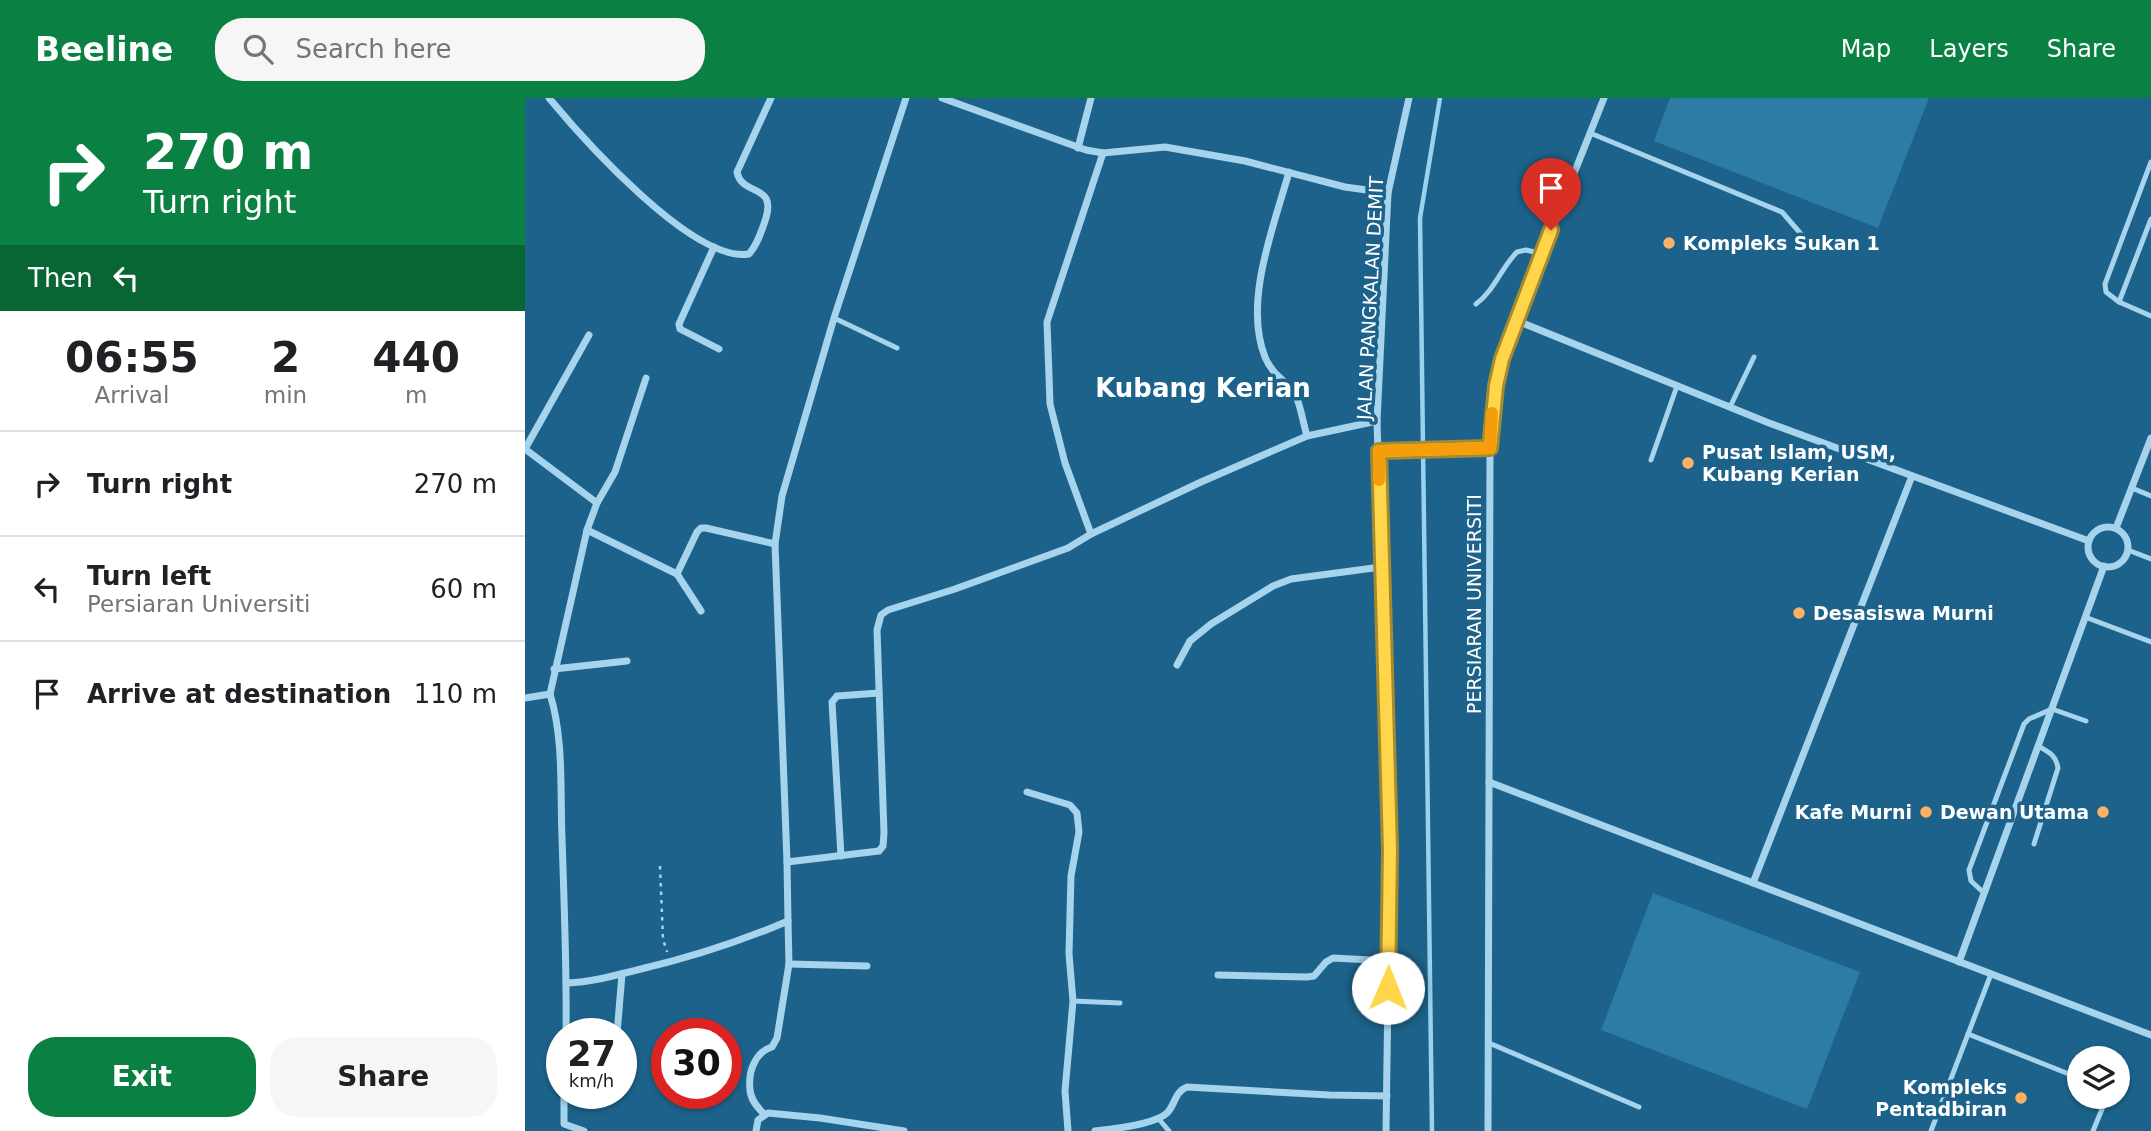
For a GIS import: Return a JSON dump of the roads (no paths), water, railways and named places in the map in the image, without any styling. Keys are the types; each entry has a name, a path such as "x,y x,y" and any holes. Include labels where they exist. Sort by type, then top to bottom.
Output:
{"street":[{"path":"549,98 586,142 651,203 689,233 714,247 741,255 748,254 757,244 769,212 765,196 744,185 737,172 771,98"},
{"path":"764,1114 749,1091 752,1070 757,1055 772,1047 777,1038 789,964 775,544 782,496 834,318 906,98"},
{"path":"942,98 1038,131 1078,148 1103,153 1165,147 1245,161 1345,187 1388,193"},
{"path":"1078,148 1091,98"},
{"name":"JALAN PANGKALAN DEMIT","path":"1385,1131 1390,850 1377,421 1388,193 1409,98"},
{"name":"PERSIARAN UNIVERSITI","path":"1488,1131 1490,448 1496,386 1515,320 1604,98"},
{"path":"1091,534 1065,464 1050,404 1047,322 1103,153"},
{"path":"1289,172 1259,289 1258,332 1265,357 1274,374 1294,393 1307,436"},
{"path":"714,247 679,324 686,334 719,349"},
{"path":"1515,320 1730,407 2089,541"},
{"path":"589,335 525,449 597,503"},
{"path":"566,1018 561,775 557,717 550,694 587,530 597,503 615,472 646,378"},
{"path":"787,862 879,851 883,846 877,630 881,615 888,610 1068,548 1091,534 1307,436 1377,421"},
{"path":"2116,528 2149,449 2151,438"},
{"path":"1379,451 1490,448"},
{"path":"1753,883 1912,476"},
{"path":"677,574 701,528 775,544"},
{"path":"2116,528 2126,537 2128,550 2117,565 2103,566 2089,554 2089,541 2097,530 2116,528"},
{"path":"587,530 677,574 701,611"},
{"path":"1959,962 2103,566"},
{"path":"1177,665 1190,641 1211,624 1273,586 1291,579 1381,567"},
{"path":"554,669 627,661"},
{"path":"841,856 832,702 837,696 879,693"},
{"path":"525,698 550,694"},
{"path":"1489,782 2151,1035"},
{"path":"1027,792 1063,802 1077,813 1079,832 1071,876 1069,954 1073,1001 1065,1091 1068,1131"},
{"path":"567,983 591,982 669,962 715,949 788,921"},
{"path":"1218,975 1307,977 1314,976 1333,958 1389,961"},
{"path":"789,964 867,966"},
{"path":"618,1018 622,974"},
{"path":"1095,1131 1158,1118 1170,1108 1178,1091 1187,1087 1387,1096"},
{"path":"564,1109 563,1128 584,1131"},
{"path":"755,1131 758,1120 768,1112 904,1131"}],"lane":[{"path":"1590,133 1782,212 1801,234"},
{"path":"2151,162 2105,284 2106,292 2119,302 2151,316"},
{"path":"2119,302 2151,219"},
{"path":"1476,304 1485,297 1501,270 1517,251 1542,254"},
{"path":"834,318 897,348"},
{"path":"1730,407 1754,357"},
{"path":"1651,460 1677,386"},
{"path":"2132,488 2151,496"},
{"path":"2128,550 2151,559"},
{"path":"2085,617 2151,642"},
{"path":"1984,893 1971,881 1969,870 2024,724 2052,709 2085,721"},
{"path":"2034,844 2057,768 2057,761 2052,754 2038,746"},
{"path":"1931,1131 1991,974"},
{"path":"1073,1001 1120,1003"},
{"path":"1968,1034 2067,1073"},
{"path":"1489,1043 1639,1107"},
{"path":"2093,1131 2102,1109"},
{"path":"1158,1118 1169,1131"}],"waterway":[{"path":"1432,1131 1420,218 1440,98"}],"place":[{"name":"Kompleks Sukan 1","path":"1669,243"},
{"name":"Pusat Islam, USM, Kubang Kerian","path":"1688,463"},
{"name":"Desasiswa Murni","path":"1799,613"},
{"name":"Kafe Murni","path":"1926,812"},
{"name":"Dewan Utama","path":"2103,812"},
{"name":"Kompleks Pentadbiran","path":"2021,1098"}],"district":[{"name":"Kubang Kerian","path":"1203,388"}]}
